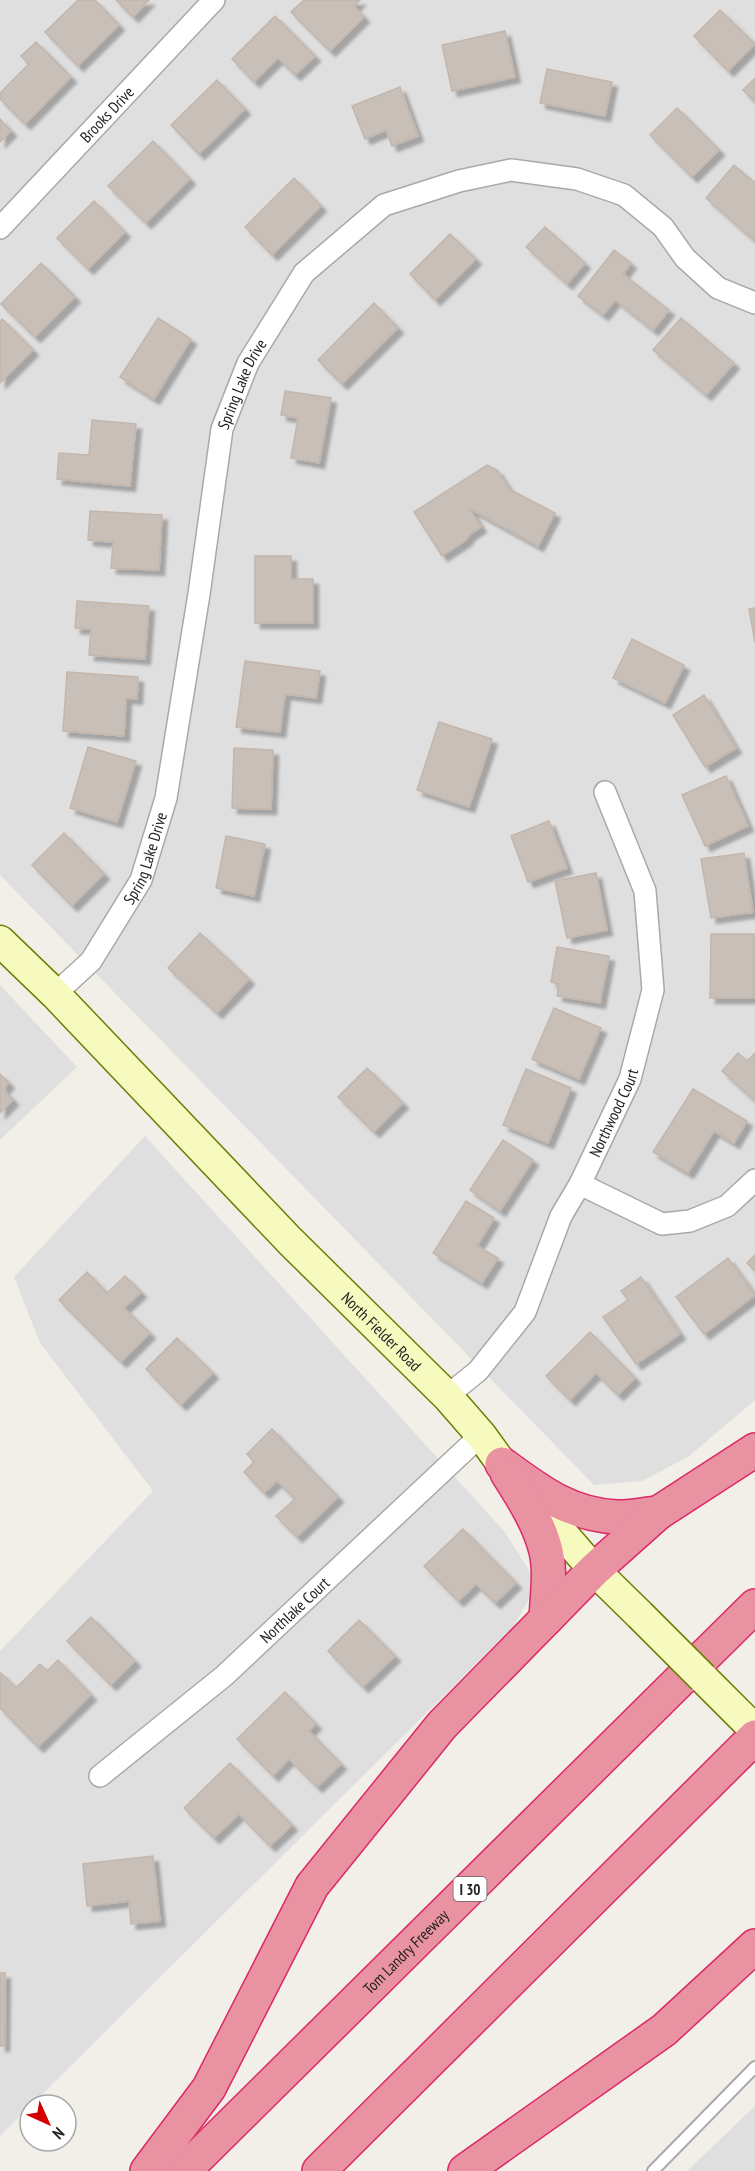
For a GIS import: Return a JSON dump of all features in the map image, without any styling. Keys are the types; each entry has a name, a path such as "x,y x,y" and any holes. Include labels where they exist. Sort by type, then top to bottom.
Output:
{"highway":[{"path":"147,2171 209,2088 312,1886 442,1725 594,1569 658,1513 755,1450"},
{"path":"502,1464 546,1496 585,1512 618,1517 658,1513"},
{"path":"502,1464 524,1501 545,1545 548,1579 546,1619"},
{"name":"Tom Landry Freeway","path":"184,2171 755,1606"},
{"path":"319,2171 755,1737"},
{"path":"465,2171 664,2030 755,1946"}],"main road":[{"name":"North Fielder Road","path":"0,941 55,994 290,1241 447,1396 481,1435 502,1464 594,1569 755,1730"}],"street":[{"name":"Brooks Drive","path":"0,228 214,0"},
{"name":"Spring Lake Drive","path":"55,994 91,961 141,880 166,798 199,594 222,429 248,363 304,273 384,205 459,181 511,170 577,179 624,195 663,227 685,258 718,288 755,303"},
{"name":"Northwood Court","path":"447,1396 478,1371 525,1312 561,1216 580,1184 630,1079 652,990 645,891 605,792"},
{"path":"580,1184 662,1224 690,1221 727,1206 755,1180"},
{"name":"Northlake Court","path":"100,1776 224,1676 481,1435"}],"lane":[{"path":"653,2171 755,2067"}],"shaded area":[{"path":"0,0 755,0 755,1400 688,1457 642,1481 594,1485 0,875"},
{"path":"0,985 77,1067 0,1140"},
{"path":"145,1136 504,1531 532,1575 530,1598 513,1627 43,2093 18,2093 18,2118 0,2136 0,1651 153,1491 40,1343 14,1277"},
{"path":"755,2106 755,2171 687,2171"}],"building":[{"path":"78,0 95,0 119,25 78,66 45,32"},
{"path":"116,0 149,0 133,17"},
{"path":"304,0 360,0 354,6 364,17 330,51 291,12"},
{"path":"720,10 755,44 728,71 694,36"},
{"path":"275,16 315,56 295,75 278,58 254,82 232,59"},
{"path":"505,31 515,77 452,91 442,45"},
{"path":"36,42 71,77 25,124 0,99 0,93 29,64 21,56"},
{"path":"547,69 612,82 605,116 540,103"},
{"path":"755,78 755,102 743,90"},
{"path":"217,80 245,109 199,154 171,125"},
{"path":"400,87 418,136 392,146 386,130 365,139 352,106"},
{"path":"677,108 719,150 692,177 650,135"},
{"path":"0,119 11,131 0,142"},
{"path":"153,141 190,179 146,223 108,186"},
{"path":"734,165 755,183 755,241 706,198"},
{"path":"294,178 321,206 272,255 245,227"},
{"path":"94,201 125,232 88,269 57,238"},
{"path":"545,227 585,263 567,284 526,247"},
{"path":"450,234 476,259 435,300 410,274"},
{"path":"614,250 631,263 623,274 669,310 653,330 615,300 603,315 578,296"},
{"path":"41,263 75,297 35,337 1,304"},
{"path":"374,303 398,328 342,384 318,360"},
{"path":"158,318 191,339 154,399 120,377"},
{"path":"681,318 734,363 706,395 653,350"},
{"path":"2,319 33,350 0,383 0,321"},
{"path":"285,391 331,398 319,463 291,458 298,418 281,415"},
{"path":"92,420 136,424 130,486 57,479 59,453 89,455"},
{"path":"487,465 497,470 509,489 555,513 538,546 469,508 481,527 442,556 414,512"},
{"path":"90,511 162,515 159,570 111,568 113,542 88,540"},
{"path":"255,556 291,556 291,579 313,579 313,623 255,623"},
{"path":"77,601 149,606 145,659 89,655 91,629 75,628"},
{"path":"755,608 755,642 749,609"},
{"path":"632,639 684,665 665,703 613,678"},
{"path":"245,661 320,671 316,698 285,694 280,732 236,727"},
{"path":"67,672 138,677 137,699 126,698 124,736 63,731"},
{"path":"704,695 736,748 705,767 673,715"},
{"path":"439,722 492,739 469,807 417,790"},
{"path":"88,747 136,761 117,822 70,808"},
{"path":"234,748 273,750 271,809 232,808"},
{"path":"726,776 748,826 705,846 682,795"},
{"path":"549,821 567,868 528,882 511,836"},
{"path":"64,833 104,874 72,906 32,865"},
{"path":"226,836 265,844 254,896 216,888"},
{"path":"744,853 753,912 711,918 701,859"},
{"path":"596,873 607,930 567,938 555,881"},
{"path":"200,933 249,979 217,1013 168,968"},
{"path":"711,934 754,934 754,998 710,998"},
{"path":"557,947 609,956 600,1003 557,996 559,984 551,982"},
{"path":"554,1008 601,1028 579,1079 532,1059"},
{"path":"738,1053 747,1061 755,1053 755,1101 722,1071"},
{"path":"367,1068 403,1103 374,1132 338,1097"},
{"path":"526,1069 571,1088 548,1143 503,1125"},
{"path":"0,1074 9,1083 3,1089 13,1100 0,1113"},
{"path":"693,1089 747,1121 734,1143 714,1131 688,1173 653,1152"},
{"path":"503,1140 533,1160 500,1211 470,1190"},
{"path":"466,1201 494,1218 477,1246 498,1258 482,1283 433,1253"},
{"path":"755,1255 755,1271 747,1263"},
{"path":"728,1258 755,1295 704,1334 676,1297"},
{"path":"87,1272 107,1293 125,1276 141,1292 124,1308 150,1333 121,1362 59,1300"},
{"path":"641,1277 680,1334 636,1364 603,1317 628,1300 621,1291"},
{"path":"590,1332 635,1378 618,1395 596,1373 570,1400 546,1376"},
{"path":"177,1338 213,1373 181,1405 146,1369"},
{"path":"272,1429 338,1497 297,1537 276,1516 295,1499 277,1481 264,1493 244,1472 254,1462 247,1454"},
{"path":"463,1529 516,1583 495,1603 476,1584 458,1601 424,1566"},
{"path":"91,1617 135,1661 111,1685 67,1641"},
{"path":"359,1620 395,1656 363,1687 328,1651"},
{"path":"58,1660 91,1695 38,1747 0,1708 0,1675 1,1673 16,1688 40,1664 47,1671"},
{"path":"285,1692 316,1724 309,1731 341,1764 317,1787 289,1759 273,1776 237,1739"},
{"path":"230,1763 292,1825 270,1846 239,1814 214,1838 184,1808"},
{"path":"153,1856 160,1921 131,1924 129,1901 87,1906 83,1864"},
{"path":"0,1973 5,1973 4,2046 0,2046"}]}
